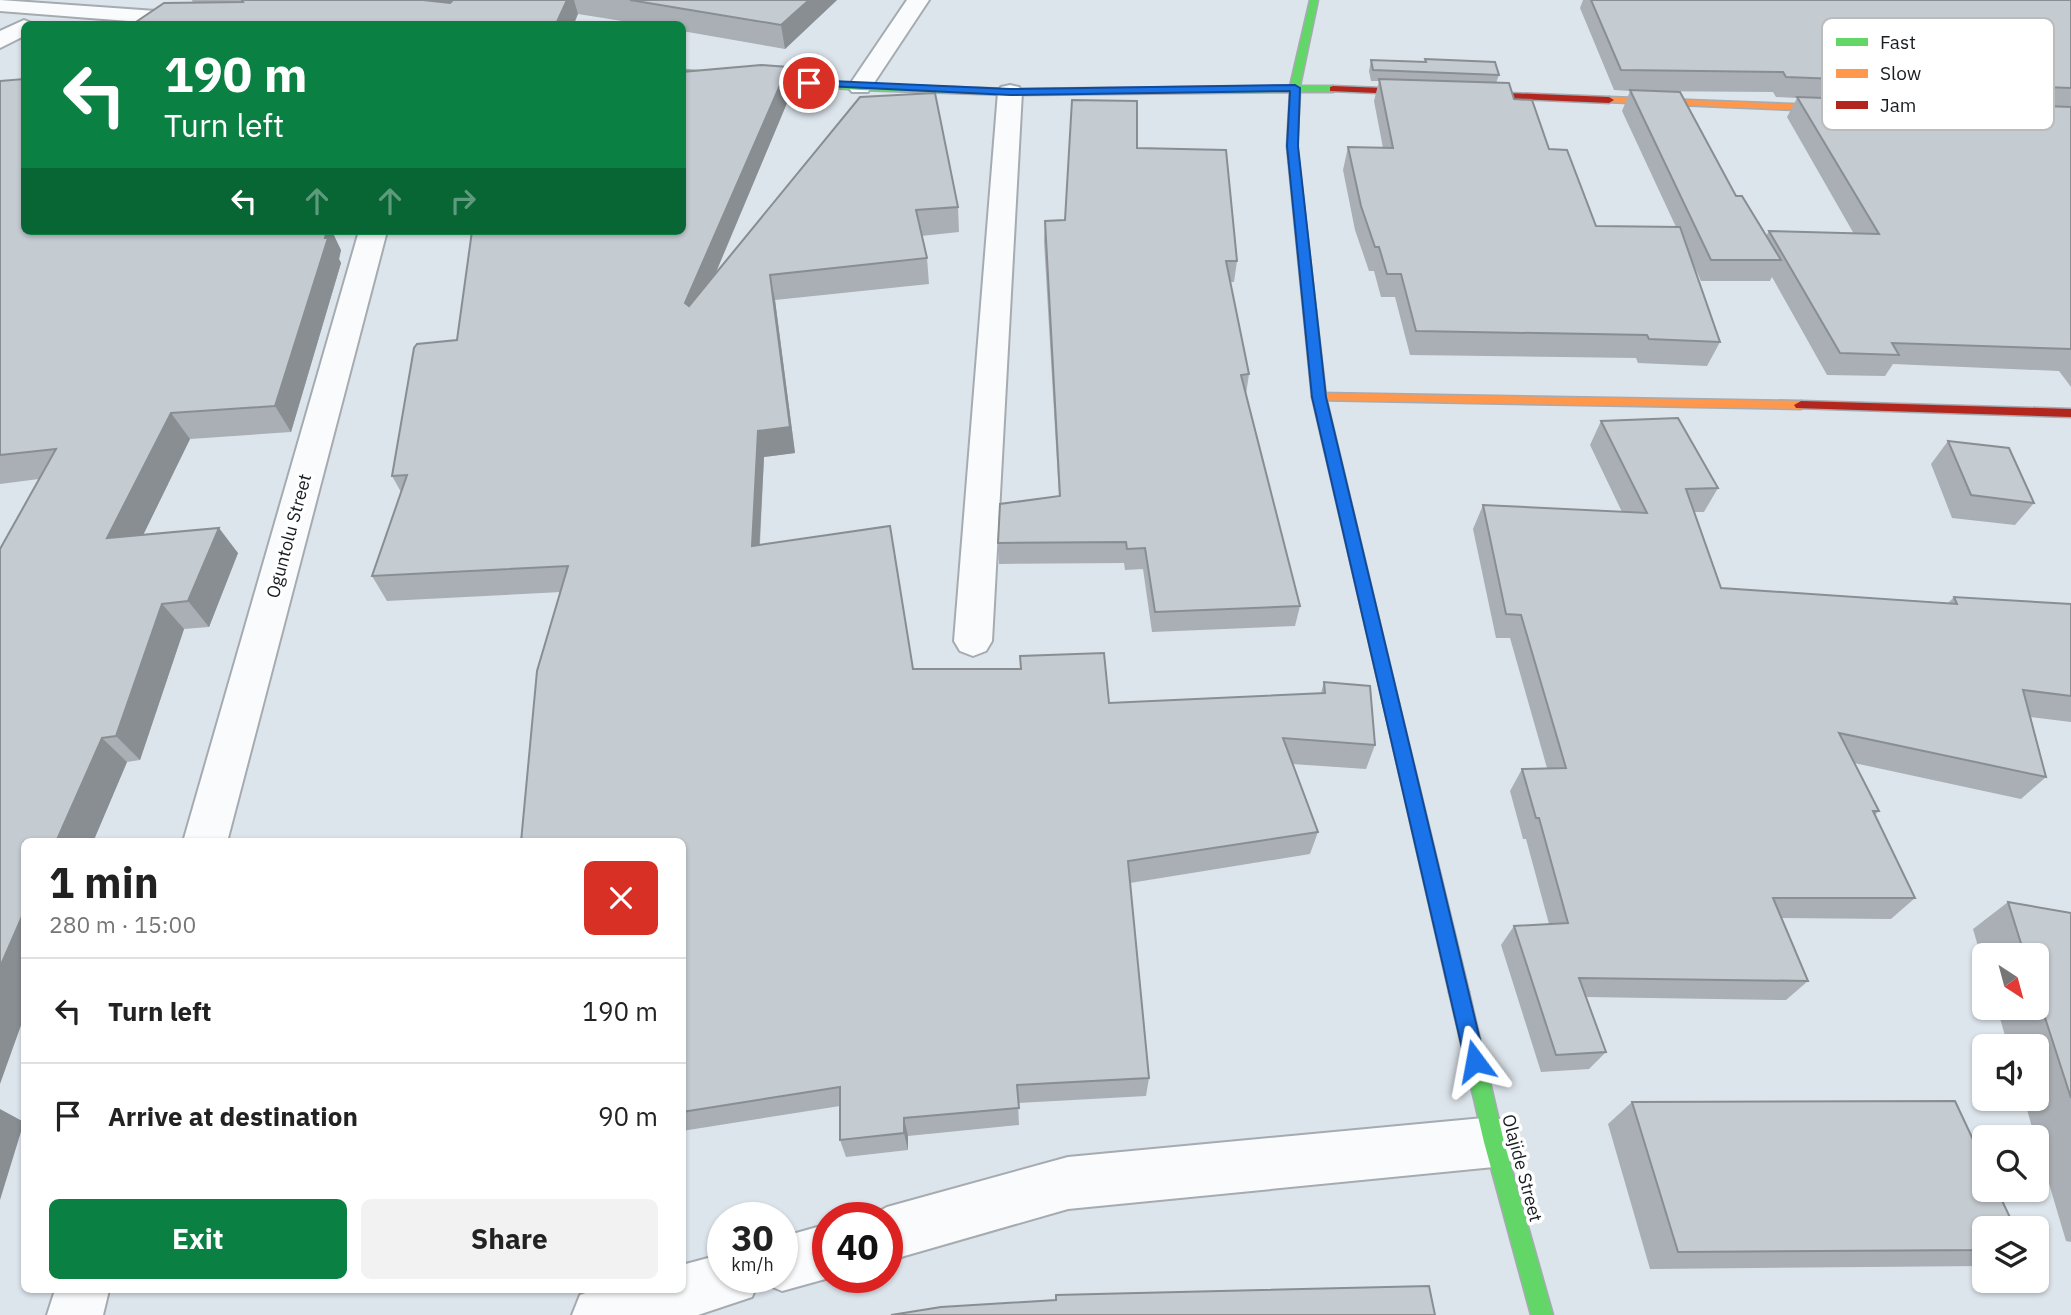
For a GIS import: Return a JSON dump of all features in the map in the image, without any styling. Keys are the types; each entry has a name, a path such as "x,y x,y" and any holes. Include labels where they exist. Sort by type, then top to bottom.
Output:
{"street":[{"path":"860,87 918,0"},
{"name":"Olajide Street","path":"1314,0 1295,88 1292,146 1319,397 1494,1142 1542,1315"},
{"path":"0,4 64,4 215,21"},
{"path":"34,21 64,4"},
{"path":"0,56 17,31"},
{"path":"686,73 860,87 1010,92 1295,88 1822,108"},
{"path":"973,640 1010,92"},
{"name":"Oguntolu Street","path":"206,838 372,235"},
{"path":"1319,397 1949,407 2071,413"},
{"path":"903,1229 1068,1183 1494,1142"},
{"path":"686,1291 707,1285"},
{"path":"75,1315 81,1293"},
{"path":"600,1315 679,1293"}],"building":[{"path":"242,0 423,0 450,3 453,0 567,0 557,21 137,21 164,3 243,2"},
{"path":"630,0 809,0 781,25"},
{"path":"1591,0 2071,0 2071,88 2054,87 2054,18 1822,18 1822,78 1786,77 1783,72 1621,70"},
{"path":"1425,59 1495,62 1499,75 1373,70 1371,60 1426,62"},
{"path":"761,65 788,67 685,303 689,306 860,97 935,93 958,207 916,210 927,258 770,275 790,427 758,431 752,546 890,526 913,669 1021,669 1020,656 1104,653 1109,703 1325,693 1324,682 1370,686 1375,745 1283,738 1318,832 1128,861 1149,1078 1017,1085 1019,1108 904,1118 904,1133 840,1140 840,1087 686,1111 686,838 521,838 537,671 568,566 372,576 407,475 392,476 414,348 417,344 457,340 471,235 686,235 686,72"},
{"path":"21,79 21,235 326,235 325,238 328,238 275,406 171,413 107,538 219,528 188,601 162,604 116,736 102,738 58,838 21,838 21,919 0,967 0,549 56,449 0,455 0,81"},
{"path":"1379,79 1509,83 1514,99 1532,100 1549,149 1567,150 1596,226 1680,227 1720,342 1649,339 1647,335 1416,331 1401,274 1387,274 1379,247 1375,247 1361,206 1348,147 1393,148"},
{"path":"1630,90 1680,92 1736,196 1742,196 1781,260 1711,260"},
{"path":"1797,97 1822,98 1822,130 2054,130 2054,106 2071,107 2071,349 1892,343 1899,355 1840,353 1769,231 1879,234"},
{"path":"1072,100 1137,101 1137,148 1226,150 1237,261 1226,261 1249,374 1241,375 1300,606 1155,612 1145,548 1127,549 1126,542 998,543 1000,504 1060,496 1045,221 1065,220"},
{"path":"1678,418 1718,488 1686,489 1721,588 1957,604 1954,597 2071,604 2071,696 2023,690 2046,777 1839,733 1879,811 1873,811 1915,898 1773,898 1808,981 1579,978 1606,1052 1556,1055 1514,926 1568,923 1539,818 1536,818 1522,769 1566,768 1521,615 1506,614 1483,505 1647,513 1601,421"},
{"path":"1948,441 2009,448 2034,503 1971,495"},
{"path":"2008,902 2071,913 2071,1098 2046,1020 2049,1020 2049,943 2021,943"},
{"path":"1955,1101 1972,1137 1972,1202 2003,1202 2009,1216 1972,1216 1972,1250 1678,1252 1632,1102"},
{"path":"1429,1286 1435,1315 891,1315 941,1307 1056,1300 1056,1295"}],"traffic: fast":[{"path":"1314,0 1295,88 1292,146 1319,397 1391,703"},
{"path":"686,73 860,87 1010,92 1333,89"},
{"path":"1459,992 1494,1142 1542,1315"}],"traffic: slow":[{"path":"1609,100 1822,108"},
{"path":"1319,397 1801,405"},
{"path":"1391,703 1459,992"}],"traffic: jam":[{"path":"1333,89 1609,100"},
{"path":"1801,405 2071,413"}],"route":[{"path":"809,83 1010,92 1295,88 1292,146 1319,397 1475,1061"}]}
